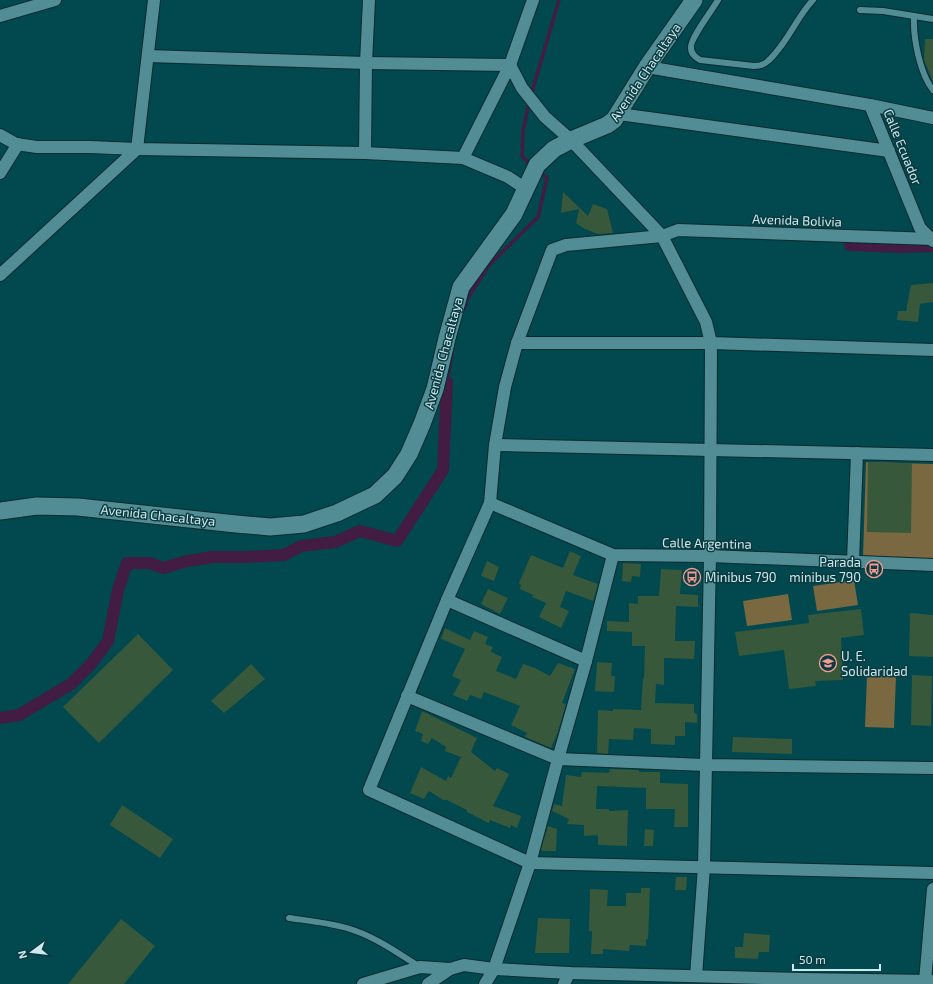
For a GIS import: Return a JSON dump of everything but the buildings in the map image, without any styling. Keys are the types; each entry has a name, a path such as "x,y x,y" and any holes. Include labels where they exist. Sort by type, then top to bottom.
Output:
{"street":[{"path":"0,16 55,0"},
{"path":"0,275 137,149 154,0"},
{"path":"365,153 366,63 370,0"},
{"path":"463,158 510,65 533,0"},
{"name":"Avenida Chacaltaya","path":"2,512 37,506 78,507 270,527 304,524 337,513 375,495 395,476 409,454 422,424 435,389 446,338 461,287 514,214 537,165 554,149 571,140 607,126 614,120 647,67 694,0"},
{"path":"148,56 366,63 510,65"},
{"path":"510,65 522,88 545,118 571,140 662,236 706,322 711,343 710,556 704,867 687,979"},
{"path":"647,67 870,105 933,118"},
{"name":"Calle Ecuador","path":"870,105 920,228 932,240"},
{"path":"619,114 889,151"},
{"path":"0,135 18,144 37,147 365,153 463,158 508,177 526,189"},
{"path":"0,173 18,144"},
{"name":"Avenida Bolivia","path":"530,862 369,790 447,600 490,503 495,445 505,387 517,343 552,250 566,245 662,236 678,230 932,240"},
{"path":"517,343 711,343 933,350"},
{"path":"495,445 933,455"},
{"path":"853,562 856,453"},
{"name":"Calle Argentina","path":"490,503 613,555 710,556 933,564"},
{"path":"485,984 494,969 530,862 586,661 613,555"},
{"path":"447,600 586,661"},
{"path":"407,696 558,759 705,765 933,768"},
{"path":"530,862 933,873"},
{"path":"363,984 420,967 450,969 464,966 494,969 687,979 802,982 923,982 933,889"},
{"path":"428,984 450,969"},
{"path":"564,984 569,972"}],"lane":[{"name":"Avenida Chacaltaya","path":"718,0 693,39 690,48 694,56 700,60 754,66 762,65 768,61 806,7 813,0"},
{"path":"860,10 933,19"},
{"path":"914,17 914,28 921,63 926,82 933,90"},
{"path":"289,918 333,924 354,930 372,938 420,967"}],"shaded area":[{"path":"866,462 933,464 933,559 863,556"},
{"path":"854,580 858,605 817,611 813,586"},
{"path":"788,594 792,620 747,626 743,601"},
{"path":"867,676 896,677 894,728 865,727"}],"waterway":[{"path":"531,95 559,0"},
{"path":"529,103 523,131 522,156 532,166"},
{"path":"464,309 467,299 489,265 538,217 547,178 539,171"},
{"path":"850,245 902,247 933,246"},
{"path":"447,382 453,347"},
{"path":"0,718 19,715 71,684 91,664 108,641 118,590 127,563 150,563 163,568 187,561 213,557 284,555 301,546 335,542 360,531 397,541 443,470 447,382"}],"place":[{"name":"Parada minibus 790","path":"874,569"},
{"name":"Minibus 790","path":"692,577"},
{"name":"U. E. Solidaridad","path":"828,663"}]}
